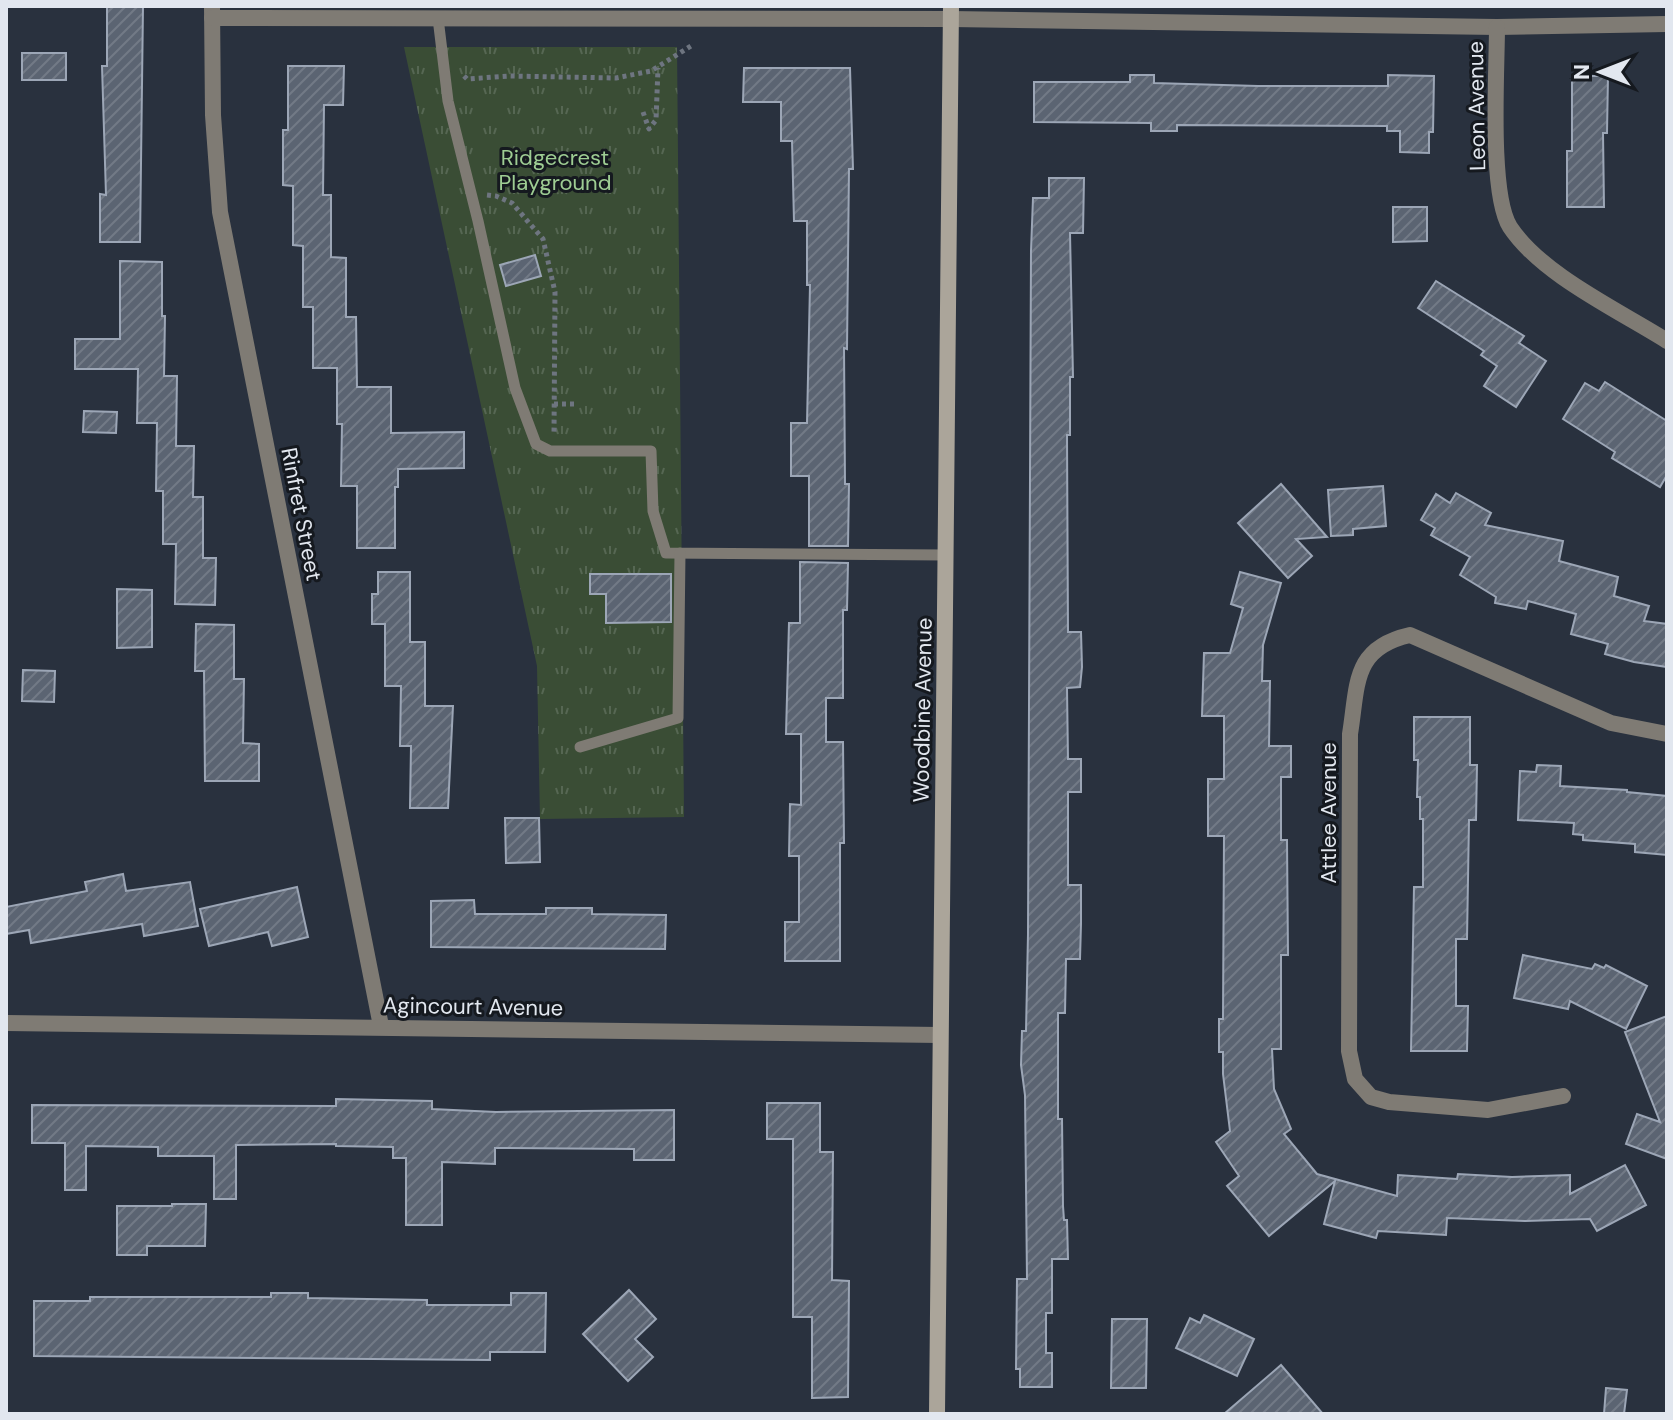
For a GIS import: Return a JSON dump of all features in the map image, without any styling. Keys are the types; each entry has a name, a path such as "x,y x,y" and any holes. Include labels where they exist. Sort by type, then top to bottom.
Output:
{"street":[{"path":"212,12 438,18 951,12 1497,27 1667,24"},
{"name":"Rinfret Street","path":"212,12 213,115 220,212 381,1026"},
{"name":"Woodbine Avenue","path":"937,1414 951,12"},
{"name":"Leon Avenue","path":"1497,27 1497,173 1509,225 1544,264 1667,341"},
{"name":"Attlee Avenue","path":"1563,1096 1488,1110 1474,1109 1389,1102 1371,1097 1355,1079 1349,1051 1350,734 1358,683 1367,655 1387,640 1410,635 1611,723 1667,734"},
{"name":"Agincourt Avenue","path":"6,1023 940,1035"}],"lane":[{"path":"438,18 448,101 515,388 536,444 550,451 651,451 653,511 666,553 945,555"},
{"path":"580,747 678,718 680,553"}],"path":[{"path":"456,69 467,79 509,76 616,78 658,68 691,46"},
{"path":"643,112 649,129 656,120 658,68"},
{"path":"471,194 496,196 512,203 543,239 555,292 554,439"},
{"path":"554,404 574,404"}],"green space":[{"name":"Ridgecrest Playground","path":"404,47 677,47 684,817 540,819 537,666"}],"building":[{"path":"107,6 143,6 140,242 100,242 100,194 106,195 102,66 107,66"},
{"path":"22,53 66,53 66,80 22,80"},
{"path":"288,66 344,66 343,105 324,105 323,195 331,195 331,257 346,258 346,317 356,317 357,387 391,387 391,433 464,432 464,468 398,469 395,548 357,548 357,486 341,486 342,424 337,424 337,368 313,368 313,307 303,307 303,246 293,245 293,186 283,185 283,130 288,130"},
{"path":"744,68 850,68 853,169 849,169 847,349 844,348 848,546 809,546 809,476 791,476 791,423 807,423 810,285 807,285 807,221 794,221 792,141 781,141 781,102 743,102"},
{"path":"1130,75 1154,75 1154,83 1258,86 1388,86 1388,75 1434,76 1433,132 1429,132 1429,153 1400,152 1400,131 1387,131 1387,126 1177,125 1177,131 1151,131 1151,123 1034,122 1034,82 1130,82"},
{"path":"1572,76 1608,76 1607,133 1603,133 1604,207 1567,207 1567,151 1572,151"},
{"path":"1049,178 1084,178 1083,233 1070,233 1073,377 1070,377 1070,435 1067,435 1068,632 1081,632 1082,667 1080,687 1067,688 1068,759 1081,759 1081,792 1068,792 1068,885 1081,885 1081,924 1080,959 1066,959 1065,1013 1058,1013 1058,1119 1062,1119 1063,1206 1064,1220 1067,1220 1068,1259 1052,1259 1052,1313 1046,1313 1046,1353 1052,1353 1052,1387 1020,1387 1020,1369 1016,1369 1017,1279 1027,1279 1025,1095 1021,1065 1022,1031 1026,1031 1028,934 1031,251 1033,198 1049,198"},
{"path":"1393,207 1427,207 1427,241 1393,242"},
{"path":"535,255 541,276 506,286 500,265"},
{"path":"120,261 162,262 164,376 177,376 176,446 194,446 193,497 203,497 203,558 216,558 215,605 175,604 176,544 163,544 163,491 156,491 157,423 137,423 138,369 75,369 75,339 120,339"},
{"path":"1436,281 1524,336 1519,343 1546,361 1516,407 1484,386 1497,366 1481,355 1484,351 1418,308"},
{"path":"1605,382 1667,421 1667,475 1660,487 1612,458 1615,452 1563,419 1585,383 1599,391"},
{"path":"84,411 117,412 116,433 83,432"},
{"path":"1281,484 1327,537 1296,539 1312,556 1288,578 1238,523"},
{"path":"1383,486 1386,526 1353,529 1353,535 1331,536 1328,490"},
{"path":"1456,493 1491,513 1485,525 1563,541 1559,561 1618,577 1614,596 1649,606 1644,621 1667,624 1667,667 1605,654 1608,644 1571,634 1576,614 1528,601 1526,609 1495,603 1496,597 1460,575 1470,557 1431,535 1435,528 1421,520 1436,494 1450,503"},
{"path":"800,562 848,563 847,610 843,610 843,698 826,698 826,742 843,742 840,961 785,961 785,922 799,922 799,856 789,856 790,804 801,805 801,734 786,734 789,623 800,623"},
{"path":"378,572 410,572 410,642 425,642 425,706 453,706 448,808 410,808 411,746 400,746 401,686 385,686 385,624 372,624 372,594 378,594"},
{"path":"1240,572 1281,583 1263,645 1262,681 1270,681 1269,746 1291,746 1291,777 1281,777 1281,840 1287,840 1288,955 1281,955 1281,1049 1272,1049 1274,1089 1291,1129 1284,1134 1317,1174 1397,1196 1398,1175 1457,1179 1458,1174 1512,1177 1570,1175 1570,1194 1625,1165 1646,1205 1597,1231 1590,1219 1525,1221 1447,1218 1446,1235 1378,1231 1376,1238 1324,1224 1335,1181 1269,1236 1227,1186 1239,1176 1216,1142 1230,1131 1223,1052 1219,1052 1219,1019 1223,1019 1224,836 1208,836 1208,779 1224,779 1224,716 1202,716 1204,653 1230,653 1243,608 1231,604"},
{"path":"590,574 671,574 671,622 606,623 606,594 590,594"},
{"path":"117,589 152,590 152,647 117,648"},
{"path":"196,624 234,625 234,679 244,679 243,743 259,744 259,781 205,781 204,671 195,671"},
{"path":"23,670 55,671 54,702 22,701"},
{"path":"1414,717 1470,717 1470,765 1477,765 1476,820 1469,820 1467,939 1456,939 1456,1006 1468,1006 1467,1051 1411,1051 1414,887 1423,887 1423,819 1420,819 1420,797 1417,797"},
{"path":"1537,765 1561,766 1560,786 1667,796 1667,855 1635,852 1635,844 1583,840 1583,835 1573,834 1574,823 1518,820 1520,771 1536,772"},
{"path":"505,818 539,818 540,862 506,863"},
{"path":"123,874 126,891 190,882 198,926 144,936 142,924 31,943 29,930 6,934 6,907 87,891 85,882"},
{"path":"297,887 308,937 272,946 268,932 209,946 200,909"},
{"path":"474,900 475,914 546,914 546,908 592,908 592,914 666,915 665,949 431,947 431,901"},
{"path":"1523,955 1592,969 1595,964 1604,968 1606,965 1647,986 1626,1029 1570,1001 1568,1009 1514,998"},
{"path":"1667,1016 1667,1159 1626,1144 1637,1114 1660,1122 1625,1032"},
{"path":"336,1099 432,1101 432,1109 496,1112 674,1110 674,1160 634,1160 634,1149 495,1148 495,1164 442,1162 442,1225 406,1225 406,1158 393,1158 393,1147 236,1145 236,1199 214,1199 214,1156 158,1156 158,1147 86,1146 86,1190 65,1190 65,1143 32,1143 32,1105 336,1106"},
{"path":"767,1103 820,1103 820,1152 833,1152 832,1280 849,1281 848,1397 812,1398 812,1317 793,1317 793,1139 767,1139"},
{"path":"206,1204 205,1246 147,1246 147,1255 117,1255 117,1206"},
{"path":"629,1290 656,1319 635,1339 653,1357 628,1381 583,1334"},
{"path":"271,1293 308,1293 308,1298 427,1300 427,1305 511,1305 511,1293 546,1293 545,1352 490,1352 490,1360 34,1356 34,1301 90,1301 90,1297 271,1297"},
{"path":"1204,1315 1254,1339 1237,1376 1176,1348 1190,1318 1200,1323"},
{"path":"1112,1319 1147,1319 1146,1388 1111,1388"},
{"path":"1281,1365 1323,1414 1224,1414"},
{"path":"1606,1388 1627,1390 1624,1414 1604,1414"}]}
